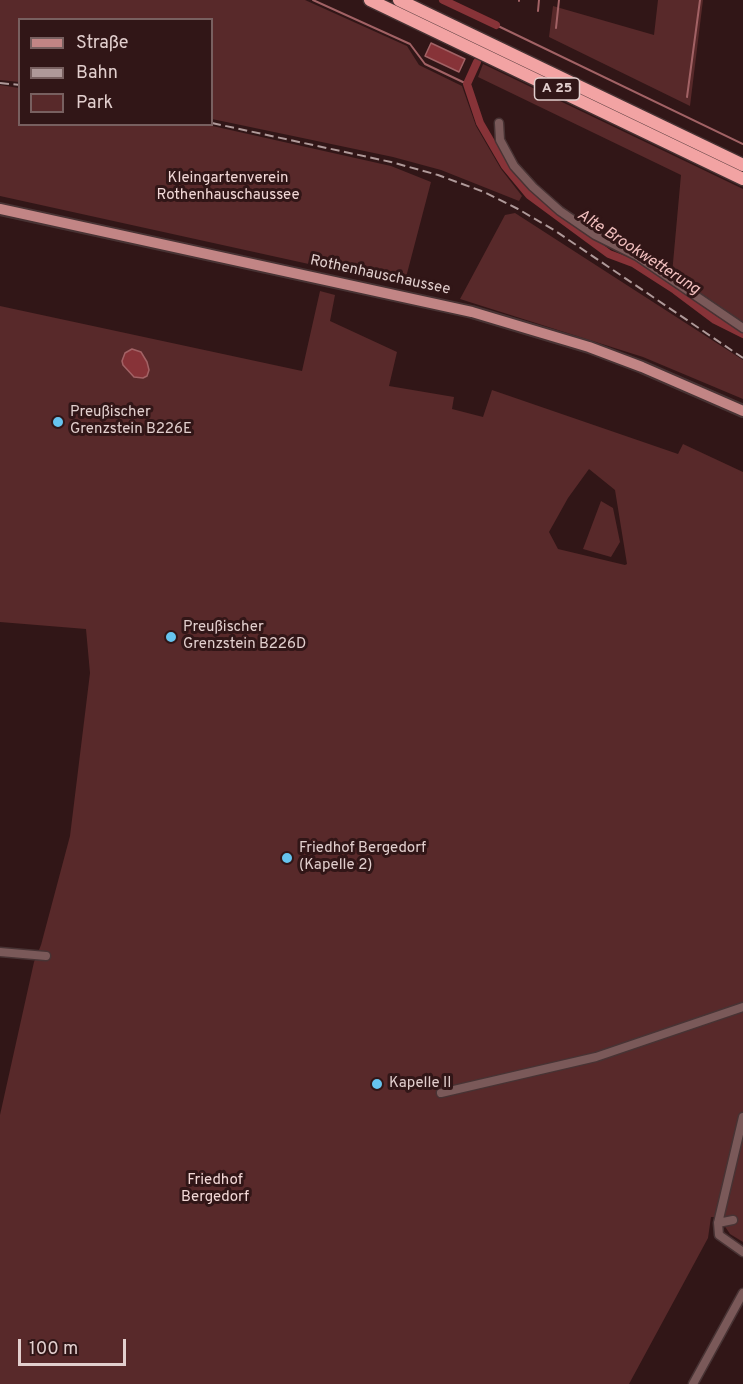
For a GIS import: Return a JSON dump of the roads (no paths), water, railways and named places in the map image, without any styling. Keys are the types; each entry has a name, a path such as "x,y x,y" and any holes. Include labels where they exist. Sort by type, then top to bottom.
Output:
{"highway":[{"name":"A 25","path":"370,0 743,179"},
{"name":"A 25","path":"399,0 743,165"}],"main road":[{"name":"Rothenhauschaussee","path":"0,208 472,312 590,347 743,411"}],"street":[{"path":"499,123 500,140 514,166 560,211 595,235 637,256 743,328"},
{"path":"0,952 46,956"},
{"path":"441,1093 596,1057 743,1007"},
{"path":"743,1117 718,1223 719,1235 743,1252"},
{"path":"718,1223 733,1220"},
{"path":"693,1384 743,1293"}],"waterway":[{"path":"313,0 410,44 425,64 467,84"},
{"path":"443,0 496,25"},
{"path":"538,11 539,0"},
{"path":"556,28 559,0"},
{"path":"687,97 700,0"},
{"path":"496,25 743,144"},
{"name":"Alte Brookwetterung","path":"477,62 467,84 480,123 505,166 529,195 609,254 633,263 675,290 715,320 743,334"}],"railway":[{"path":"0,83 18,85"},
{"path":"213,123 391,162 438,175 484,192 554,230 743,358"}],"place":[{"name":"Preußischer Grenzstein B226E","path":"58,422"},
{"name":"Preußischer Grenzstein B226D","path":"171,637"},
{"name":"Friedhof Bergedorf (Kapelle 2)","path":"287,858"},
{"name":"Kapelle II","path":"377,1084"}],"park label":[{"name":"Kleingartenverein Rothenhauschaussee","path":"228,188"},
{"name":"Friedhof Bergedorf","path":"215,1190"}]}
